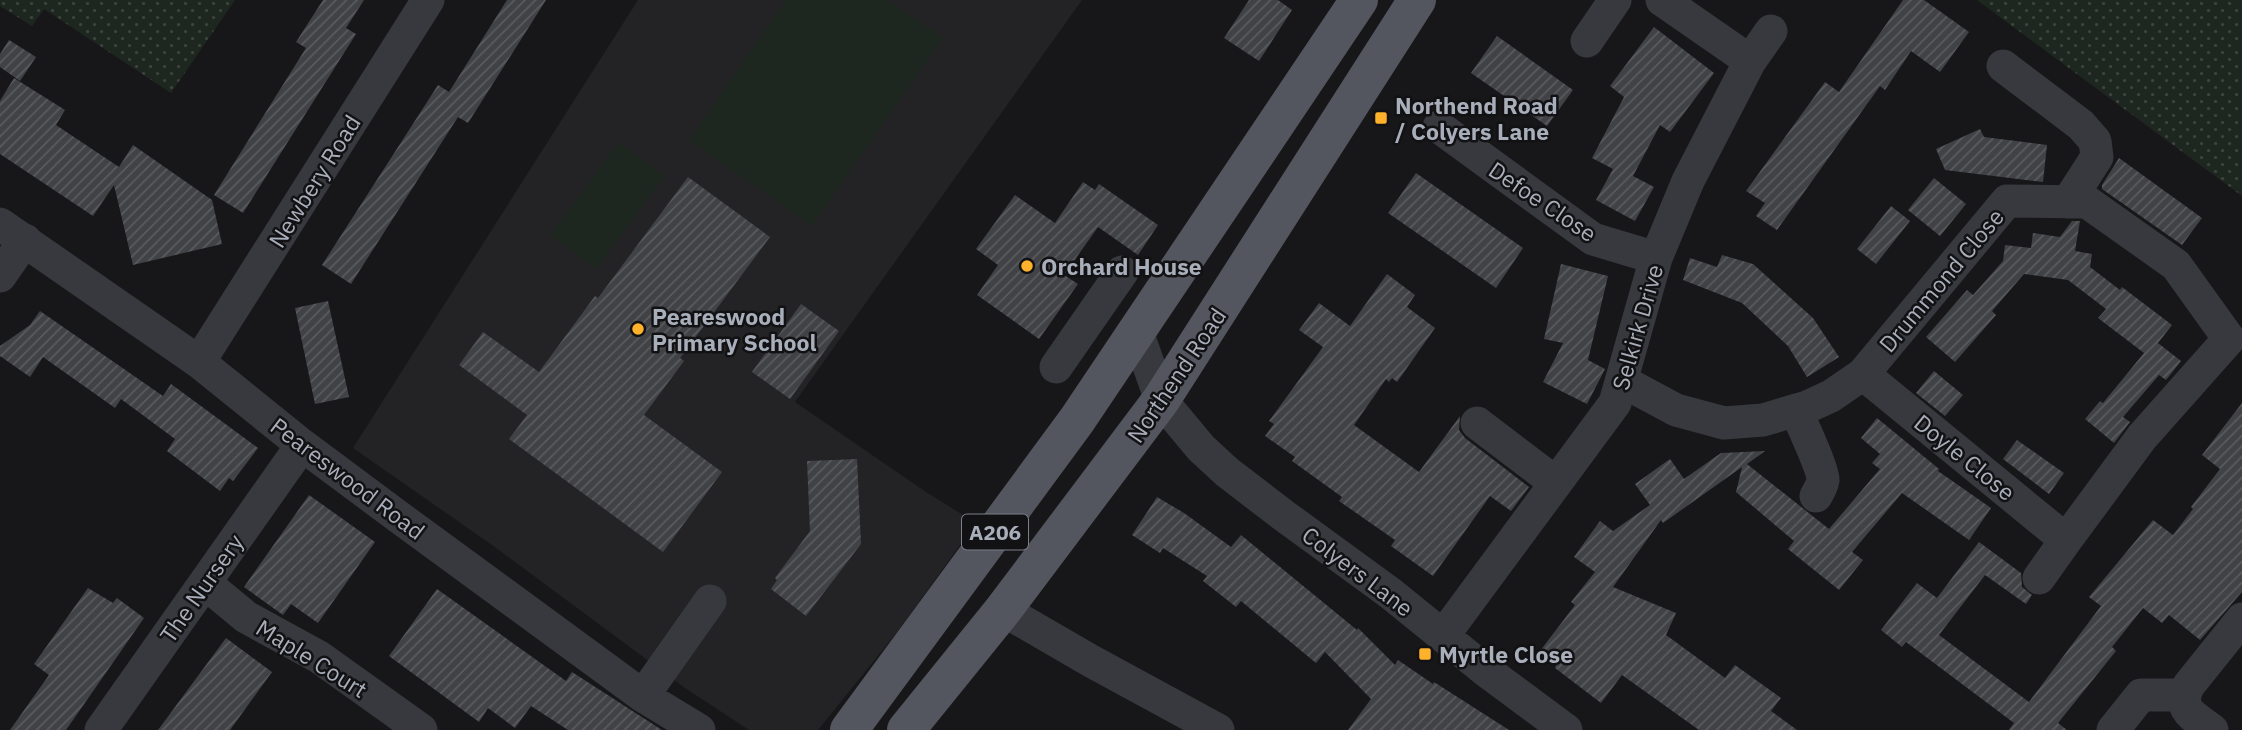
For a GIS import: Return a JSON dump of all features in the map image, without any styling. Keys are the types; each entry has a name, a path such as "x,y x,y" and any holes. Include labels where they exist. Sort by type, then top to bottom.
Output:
{"main road":[{"name":"A206","path":"849,730 1025,494 1138,332 1359,0"},
{"name":"Northend Road","path":"906,730 1003,610 1161,400 1417,0"}],"street":[{"name":"Newbery Road","path":"199,362 428,0"},
{"path":"1587,41 1615,0"},
{"path":"1662,0 1750,61"},
{"name":"Selkirk Drive","path":"1443,636 1615,403 1656,258 1688,181 1750,61 1772,31"},
{"path":"2003,66 2081,125 2095,141 2097,157 2068,202"},
{"name":"Defoe Close","path":"1439,128 1593,239 1656,258"},
{"name":"Drummond Close","path":"1622,381 1676,410 1724,424 1763,420 1796,410 1831,396 1863,374 2007,201 2087,202 2176,265 2236,345 2142,437 2066,540"},
{"name":"Peareswood Road","path":"12,232 199,362 302,445 643,696 699,730"},
{"path":"0,276 12,232"},
{"path":"1056,367 1122,272"},
{"path":"1138,332 1161,400"},
{"name":"Doyle Close","path":"1863,374 2066,540"},
{"name":"Colyers Lane","path":"1161,400 1201,447 1227,472 1390,593 1485,670 1566,730"},
{"path":"1796,410 1822,469 1823,483 1816,496"},
{"path":"1478,423 1556,483"},
{"name":"The Nursery","path":"101,730 302,445"},
{"path":"2039,578 2066,540"},
{"name":"Maple Court","path":"205,583 246,617 319,657 421,730"},
{"path":"643,696 710,601"},
{"path":"1003,610 1091,662 1218,730"},
{"path":"2212,730 2187,710 2183,703 2184,695 2242,619"},
{"path":"2113,730 2141,695 2184,695"}],"shaded area":[{"path":"0,0 235,0 171,93 44,9 32,26 0,6"},
{"name":"Peareswood Primary School","path":"638,0 1082,0 795,402 976,523 898,631 818,730 749,730 685,688 492,545 353,448"},
{"path":"786,0 888,0 943,38 812,226 689,140"},
{"path":"1977,0 2242,0 2242,196"},
{"path":"619,142 665,176 596,269 550,235"}],"building":[{"path":"323,0 364,0 346,28 356,34 243,213 214,195 306,48 296,42"},
{"path":"507,0 546,0 468,123 458,117 351,284 322,265 438,85 449,92"},
{"path":"1249,0 1278,0 1292,10 1259,61 1224,38"},
{"path":"1903,0 1924,0 1969,32 1940,72 1911,51 1885,90 1880,86 1777,230 1756,216 1765,203 1746,191 1825,82 1839,92"},
{"path":"1654,27 1714,73 1670,132 1660,125 1633,176 1654,187 1635,221 1596,200 1613,169 1592,158 1624,97 1610,86"},
{"path":"1497,36 1573,90 1547,126 1471,73"},
{"path":"9,40 36,57 20,81 0,67 0,54"},
{"path":"14,78 65,110 56,125 119,167 133,145 212,200 222,244 133,265 114,185 93,216 0,154 0,101"},
{"path":"1980,129 1984,137 2047,145 2043,182 1945,170 1936,149"},
{"path":"2119,158 2202,218 2182,245 2102,189"},
{"path":"1416,173 1523,248 1496,288 1388,213"},
{"path":"688,177 770,237 680,358 684,361 644,415 722,472 663,552 509,439 527,415 459,365 483,332 539,372"},
{"path":"1934,178 1966,204 1940,236 1908,210"},
{"name":"Orchard House","path":"1083,182 1095,190 1099,184 1158,225 1138,255 1098,227 1064,275 1078,284 1039,339 977,295 998,265 976,249 1015,195 1055,223"},
{"path":"1891,206 1910,221 1876,264 1857,249"},
{"path":"2072,221 2080,221 2075,251 2092,254 2090,267 2120,290 2122,287 2172,325 2158,343 2181,361 2166,380 2159,375 2123,417 2130,422 2114,443 2085,419 2100,401 2103,403 2144,353 2098,318 2106,309 2068,280 2024,274 1992,311 1996,315 1955,362 1926,337 1967,290 1973,295 2003,261 2005,245 2031,248 2033,233 2060,237"},
{"path":"1722,255 1753,264 1813,318 1839,357 1807,377 1788,346 1742,303 1683,280 1690,258 1717,267"},
{"path":"1561,264 1608,276 1588,360 1605,369 1587,404 1543,382 1563,343 1544,339"},
{"path":"1387,274 1415,295 1407,307 1435,328 1397,382 1392,378 1389,382 1386,379 1354,425 1419,472 1460,416 1459,430 1465,438 1529,487 1511,511 1490,496 1433,576 1391,546 1395,540 1339,501 1342,497 1292,461 1295,457 1265,436 1274,424 1269,421 1323,347 1299,330 1319,303 1350,326"},
{"path":"328,301 349,397 315,404 295,308"},
{"path":"801,304 839,331 790,399 752,372"},
{"path":"40,311 163,396 171,384 258,448 233,481 229,478 220,491 167,451 175,439 121,399 115,408 43,357 30,377 0,356 0,346 30,325"},
{"path":"1934,371 1963,395 1945,416 1916,393"},
{"path":"2242,403 2242,592 2200,640 2169,615 2162,623 2143,608 2112,647 2116,651 2058,723 2067,730 2009,730 2014,723 1906,642 1902,647 1881,630 1917,583 1937,598 1979,542 2021,573 2022,587 2032,595 2026,604 1985,575 1939,635 2029,702 2101,606 2089,597 2153,520 2173,535 2193,509 2191,507 2220,469 2202,455"},
{"path":"1877,418 1939,469 1938,471 1991,508 1969,540 1902,493 1852,552 1863,560 1839,590 1788,549 1794,541 1736,492 1742,467 1663,523 1661,520 1613,587 1676,613 1666,635 1725,678 1735,665 1781,698 1771,711 1797,730 1699,730 1622,675 1601,703 1555,668 1557,663 1540,651 1575,605 1571,602 1595,572 1574,557 1600,521 1613,531 1650,505 1635,484 1670,459 1684,479 1721,453 1765,451 1747,464 1829,529 1880,469 1872,463 1880,454 1861,438"},
{"path":"2017,440 2064,473 2049,494 2003,459"},
{"path":"857,459 861,544 806,616 771,589 777,580 775,578 810,531 807,461"},
{"path":"309,495 375,542 318,623 291,604 283,615 244,587"},
{"path":"1157,497 1231,547 1241,535 1357,630 1358,628 1395,665 1398,660 1509,730 1348,730 1371,699 1325,652 1316,663 1241,601 1236,607 1203,581 1207,576 1163,548 1160,553 1132,535"},
{"path":"88,588 113,603 117,598 144,618 66,730 10,730 49,675 34,664"},
{"path":"437,589 566,681 572,672 662,730 568,730 531,706 515,728 488,708 479,722 389,656"},
{"path":"226,638 272,672 230,730 158,730"}],"place":[{"name":"Northend Road / Colyers Lane","path":"1381,118"},
{"name":"Orchard House","path":"1027,266"},
{"name":"Peareswood Primary School","path":"638,329"},
{"name":"Myrtle Close","path":"1425,654"}]}
